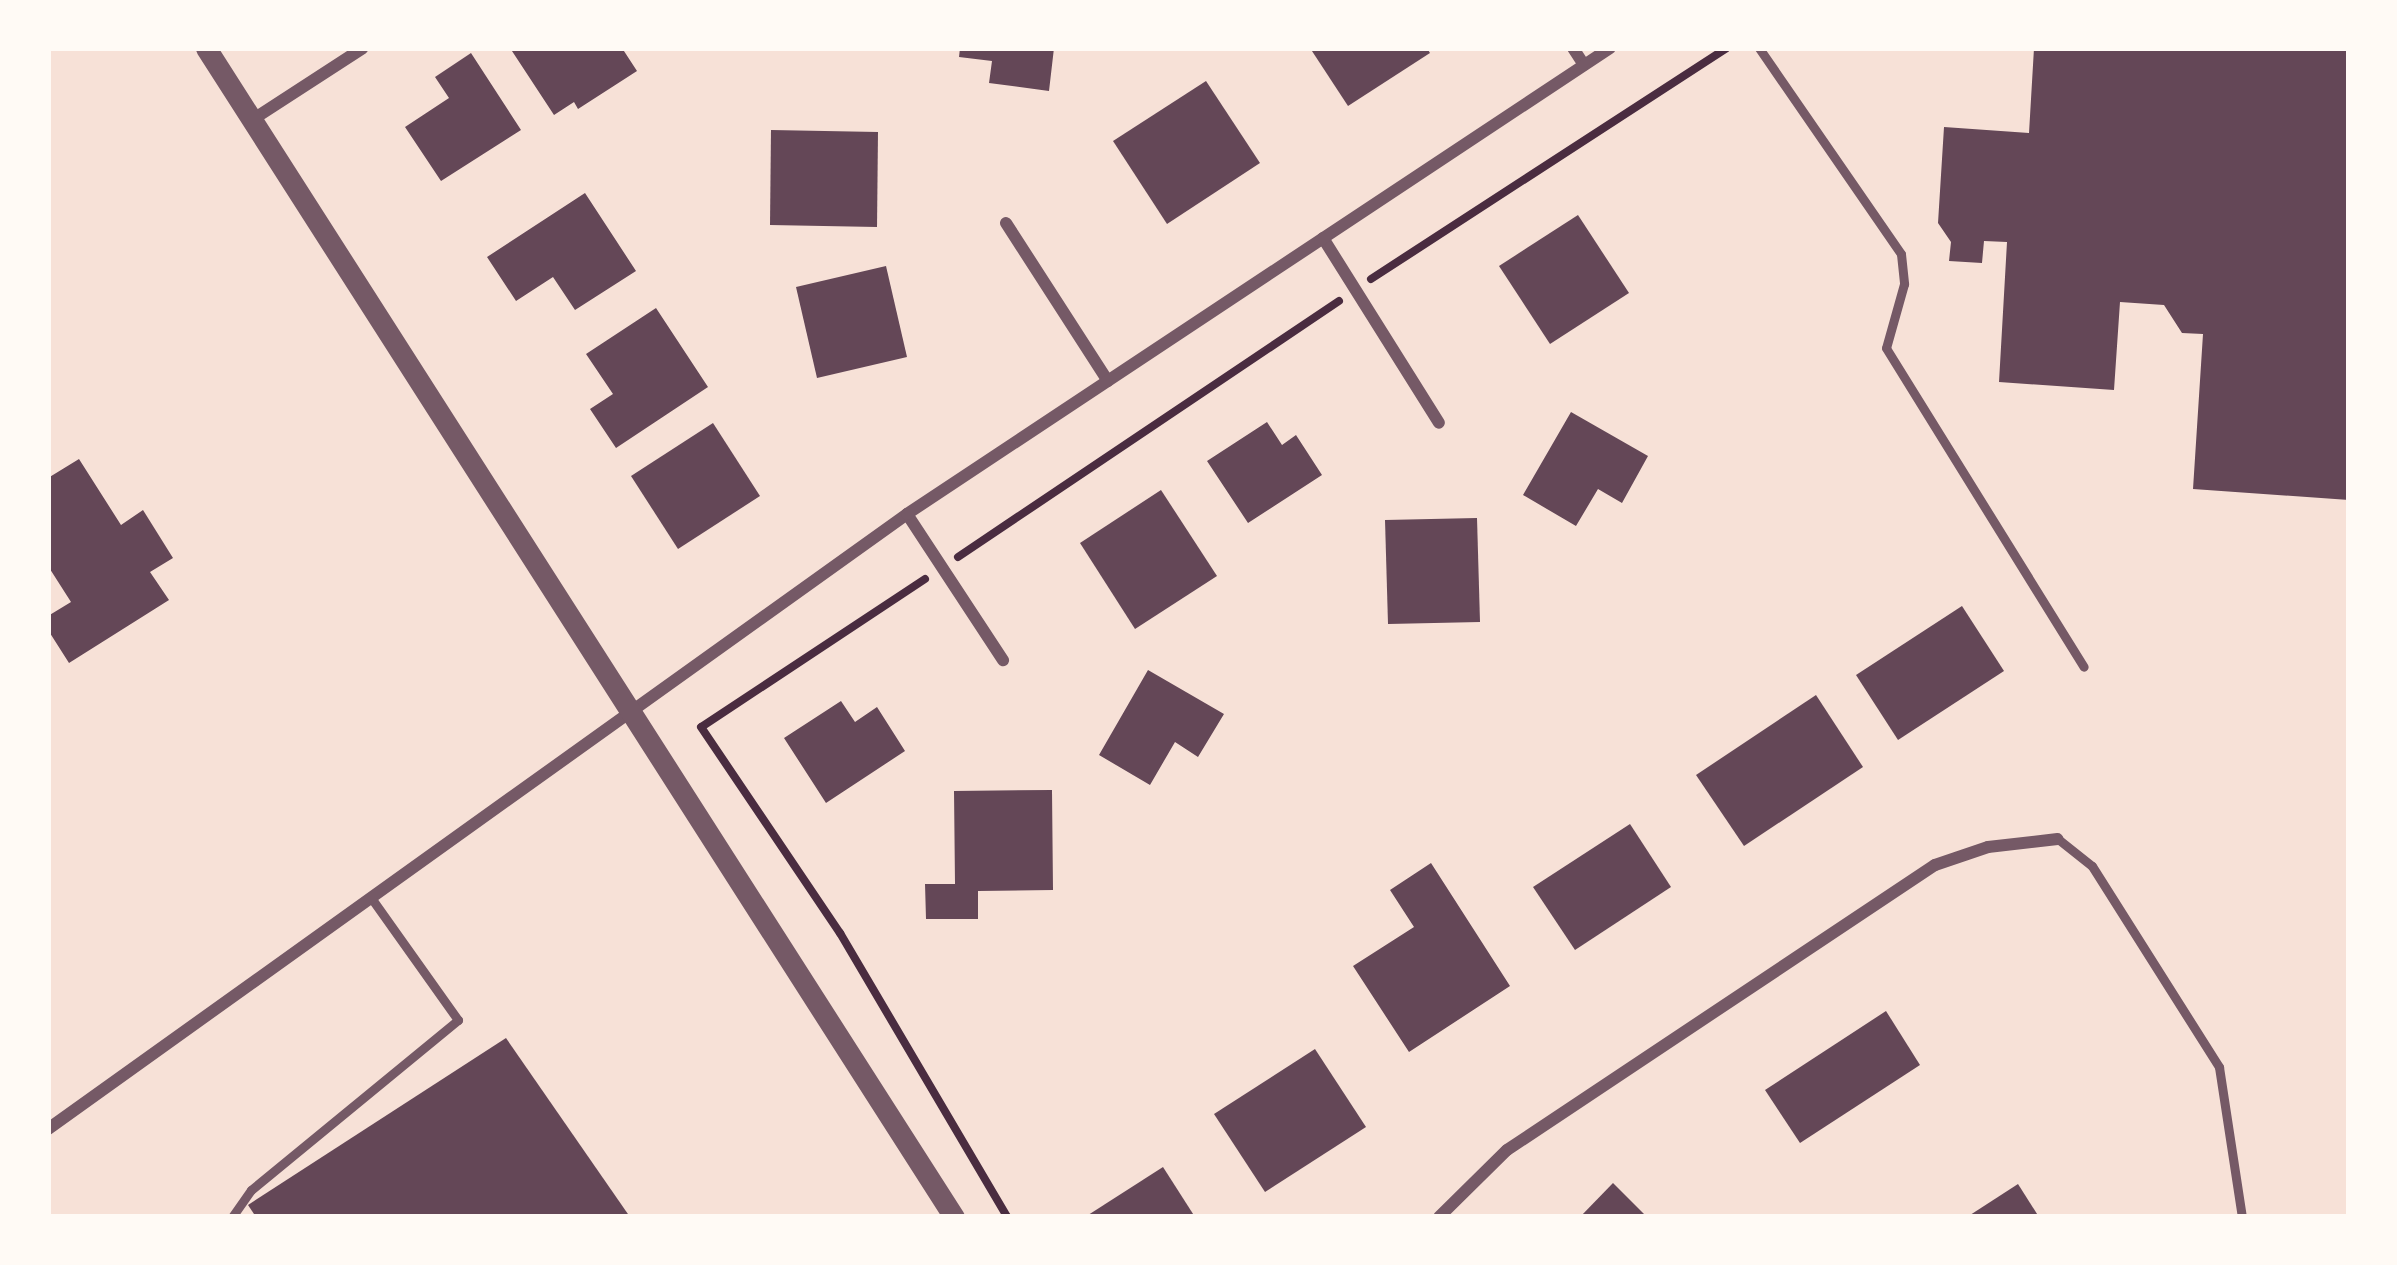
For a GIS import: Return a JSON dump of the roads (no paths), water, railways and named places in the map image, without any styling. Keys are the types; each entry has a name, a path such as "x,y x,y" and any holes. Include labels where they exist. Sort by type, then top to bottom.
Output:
{"street":[{"path":"206,48 954,1217"},
{"path":"253,120 362,48"},
{"path":"1573,48 1584,65"},
{"path":"48,1129 374,902 627,708 907,514 1610,48"},
{"path":"1006,223 1108,381"},
{"path":"1323,238 1439,423"},
{"path":"907,514 1003,660"},
{"path":"1439,1217 1507,1150 1935,865 1988,847 2058,839"}],"lane":[{"path":"1759,48 1900,254 1904,284 1886,348 2084,667"},
{"path":"2058,839 2092,866 2219,1067 2242,1217"},
{"path":"232,1217 251,1190 458,1020 374,902"}]}
